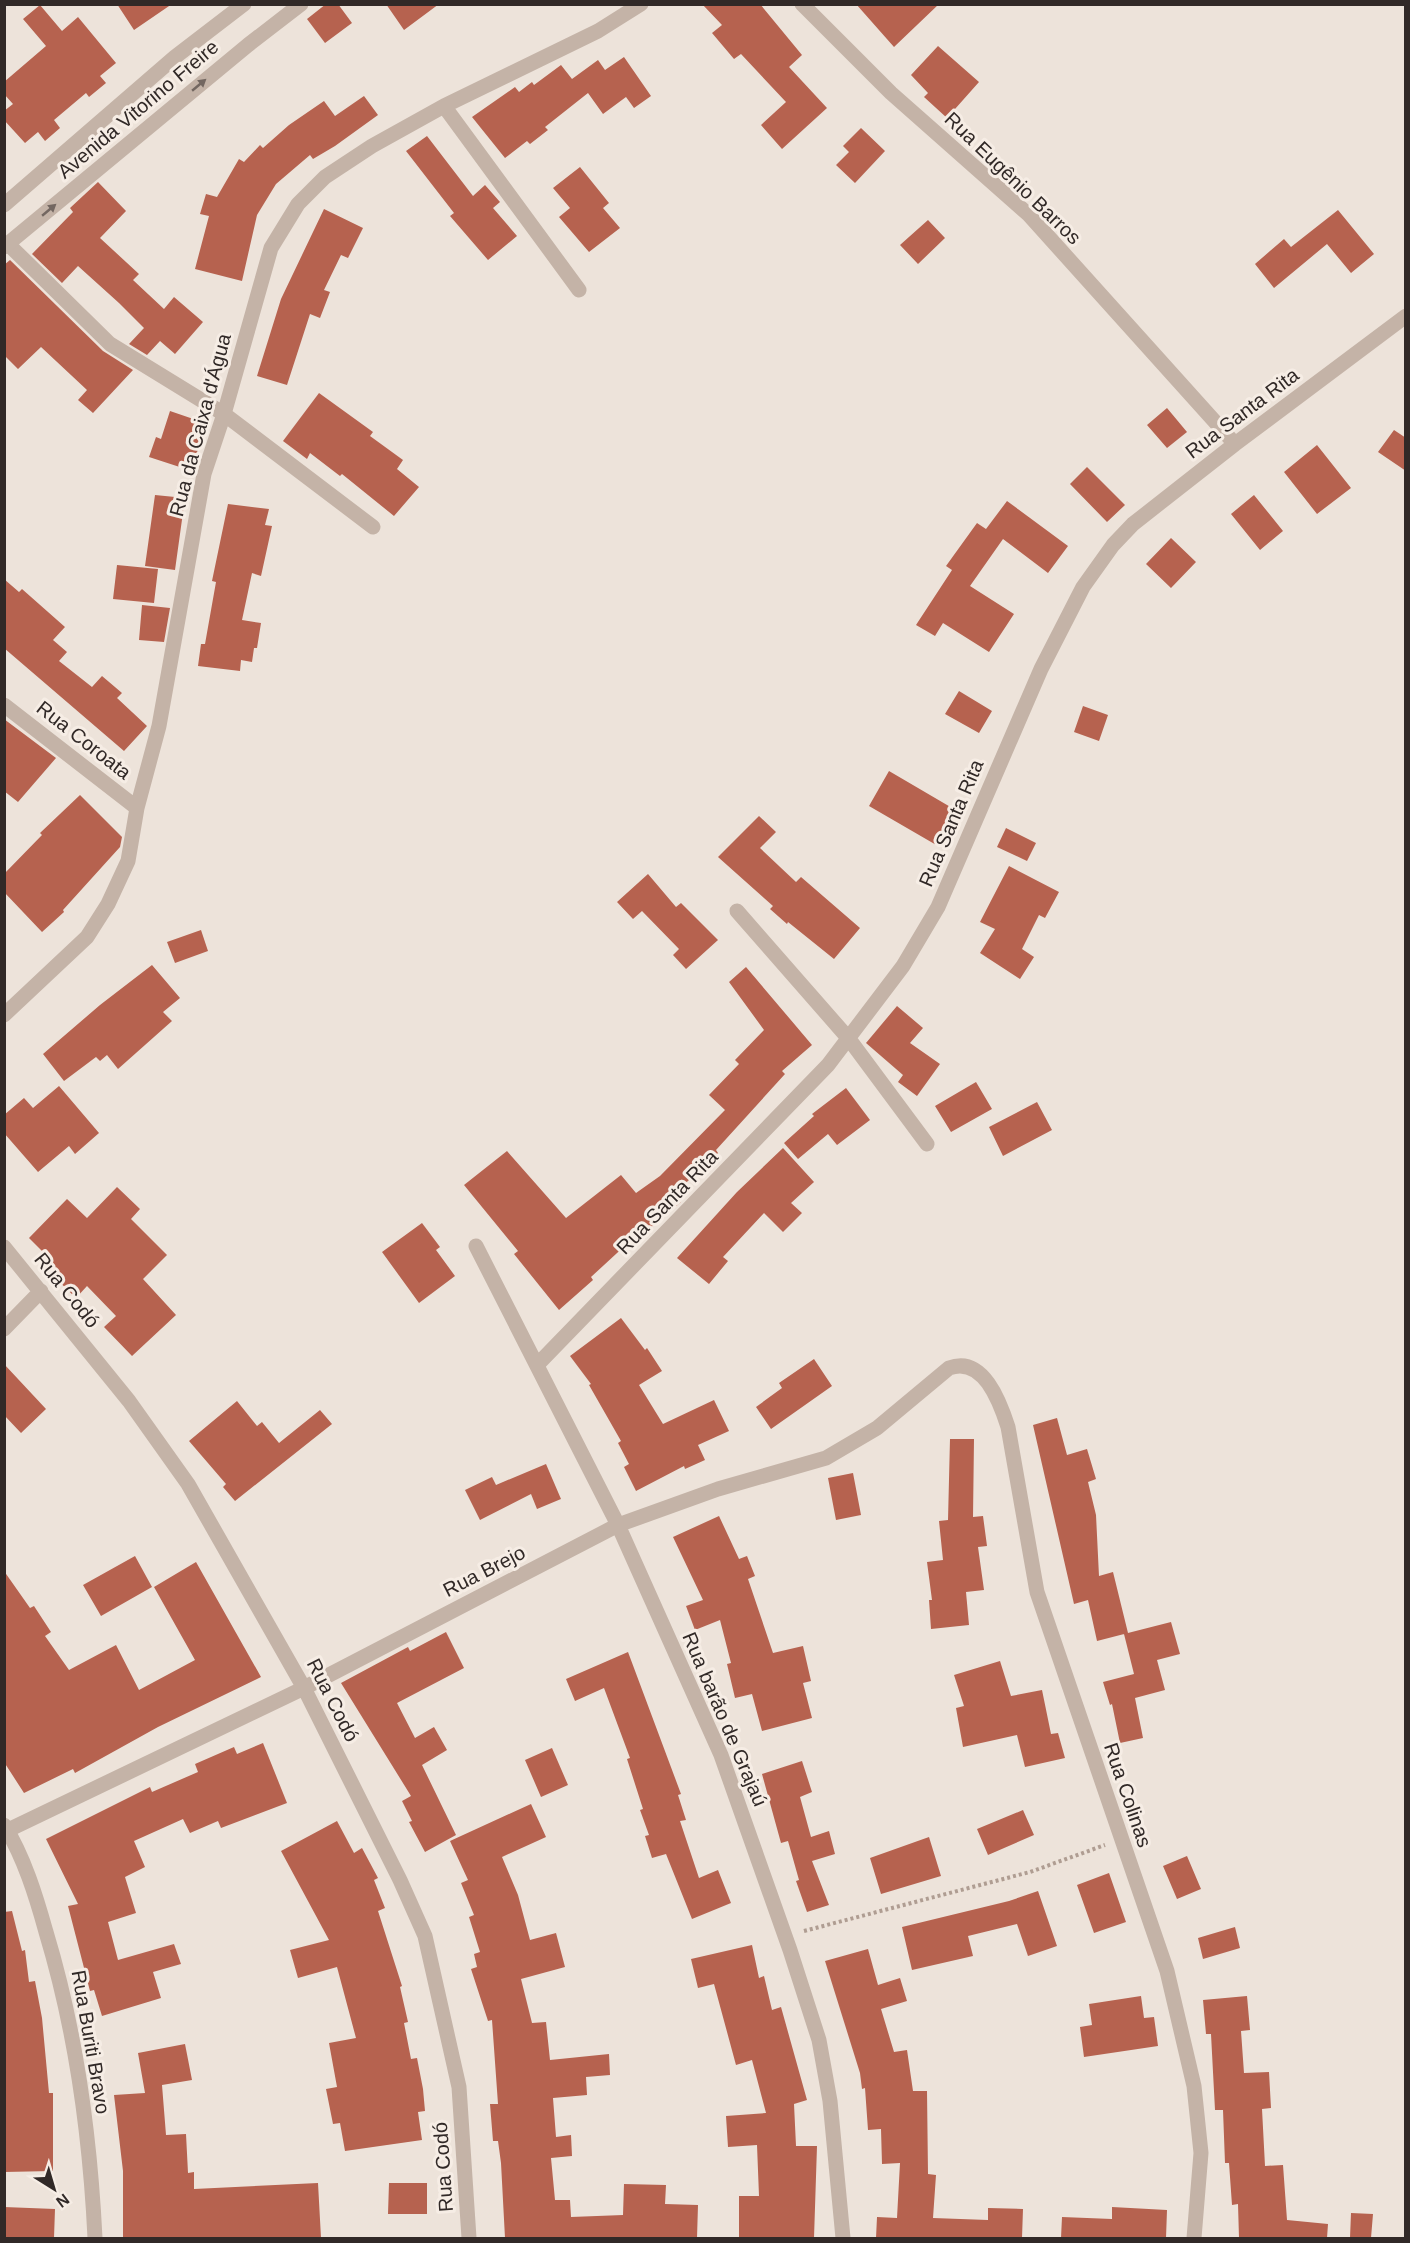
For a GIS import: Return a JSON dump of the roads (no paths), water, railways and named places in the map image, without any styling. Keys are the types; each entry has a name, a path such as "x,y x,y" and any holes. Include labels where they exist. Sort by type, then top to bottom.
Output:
{"street":[{"name":"Avenida Vitorino Freire","path":"4,205 175,57 244,4"},
{"name":"Avenida Vitorino Freire","path":"7,246 248,45 301,4"},
{"name":"Rua da Caixa d'Água","path":"4,1015 87,937 108,904 128,861 137,808 159,726 204,474 224,414 271,248 298,204 325,177 444,106 598,31 641,4"},
{"name":"Rua Eugênio Barros","path":"802,4 891,93 1029,215 1235,444"},
{"path":"444,106 579,290"},
{"path":"7,246 110,344 224,414 373,527"},
{"name":"Rua Santa Rita","path":"538,1365 828,1065 903,966 938,908 1041,669 1083,586 1097,564 1133,524 1235,444 1406,316"},
{"name":"Rua Coroata","path":"4,705 137,808"},
{"path":"737,911 849,1039 927,1144"},
{"name":"Rua barão de Grajaú","path":"476,1246 618,1525 721,1755 786,1936 819,2040 830,2102 843,2238"},
{"name":"Rua Codó","path":"4,1247 129,1401 188,1484 304,1688 425,1936 459,2086 469,2238"},
{"path":"4,1329 41,1291"},
{"name":"Rua Brejo","path":"6,1829 304,1688 618,1525 718,1489 826,1458 877,1428 949,1368 958,1365 972,1367 980,1374"},
{"name":"Rua Colinas","path":"980,1374 1002,1408 1008,1427 1037,1592 1167,1971 1194,2086 1201,2153 1194,2238"},
{"name":"Rua Buriti Bravo","path":"6,1829 36,1898 64,1991 91,2167 95,2238"}]}
